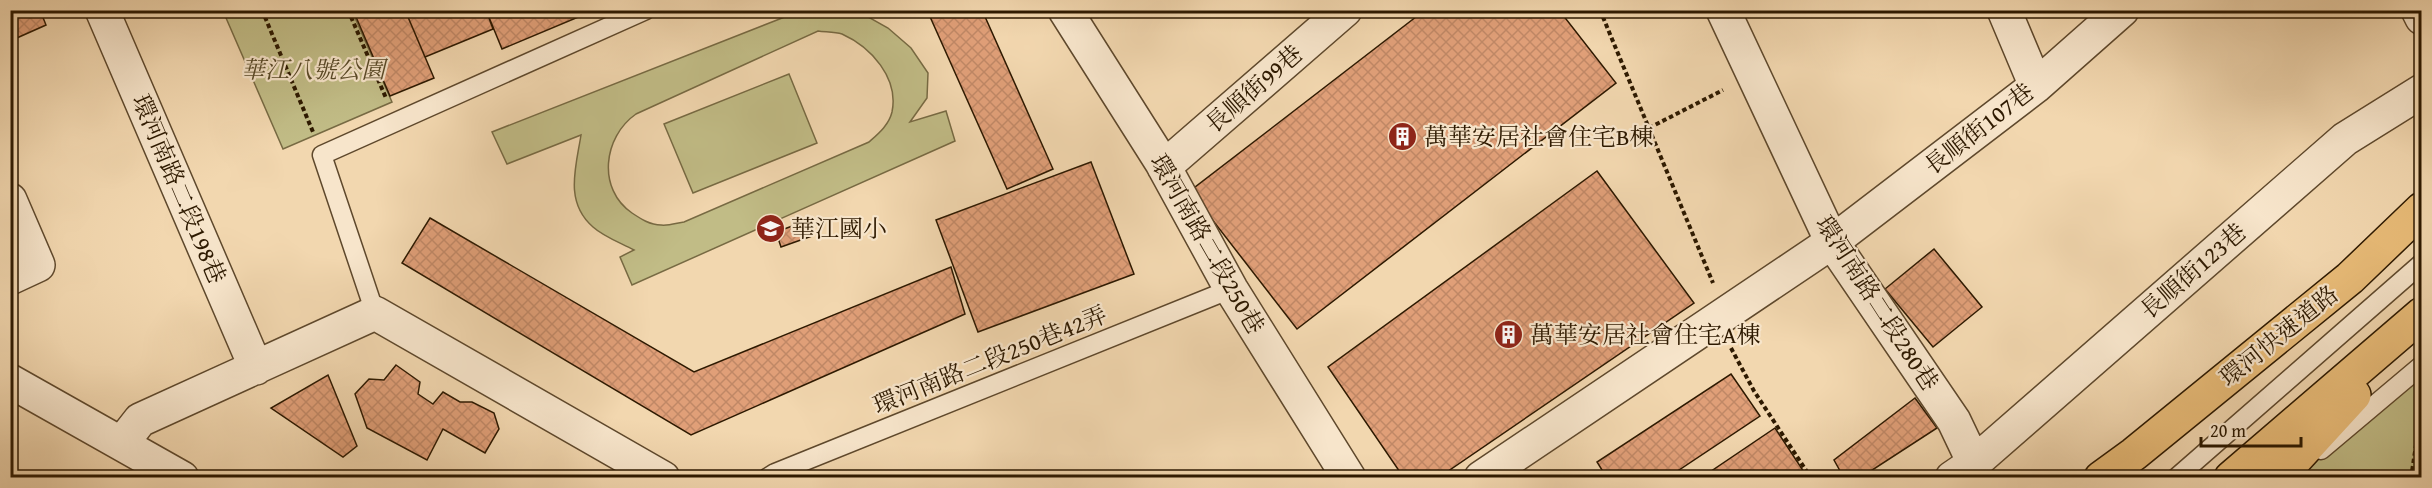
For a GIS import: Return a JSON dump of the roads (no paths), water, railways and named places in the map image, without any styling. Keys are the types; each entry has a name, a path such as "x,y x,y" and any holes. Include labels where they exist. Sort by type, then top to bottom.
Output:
{"highway":[{"name":"環河快速道路","path":"2101,477 2134,454 2350,278 2421,209"},
{"path":"2231,477 2421,314"},
{"path":"2278,477 2421,321"}],"street":[{"name":"環河南路二段198巷","path":"102,10 256,368"},
{"name":"環河南路二段250巷","path":"1065,10 1164,167 1231,289 1339,474"},
{"name":"長順街99巷","path":"1164,167 1345,10"},
{"name":"環河南路二段280巷","path":"1723,10 1832,242 1954,421 1963,470"},
{"path":"2004,10 2036,86"},
{"name":"長順街107巷","path":"1481,477 1832,242 2036,86 2122,10"},
{"path":"2418,10 2421,18"},
{"name":"長順街123巷","path":"1963,470 2345,139 2421,91"},
{"path":"10,200 38,265 10,278"},
{"path":"122,443 140,420 375,313 663,477"},
{"path":"10,381 182,477"}],"lane":[{"path":"375,313 322,154 646,10"},
{"path":"2176,477 2421,263"},
{"name":"環河南路二段250巷42弄","path":"767,477 1231,289"},
{"path":"2287,477 2421,365"}],"place":[{"name":"萬華安居社會住宅B棟","path":"1403,137"},
{"name":"華江國小","path":"770,229"},
{"name":"萬華安居社會住宅A棟","path":"1509,335"}],"park label":[{"name":"華江八號公園","path":"313,70"}]}
